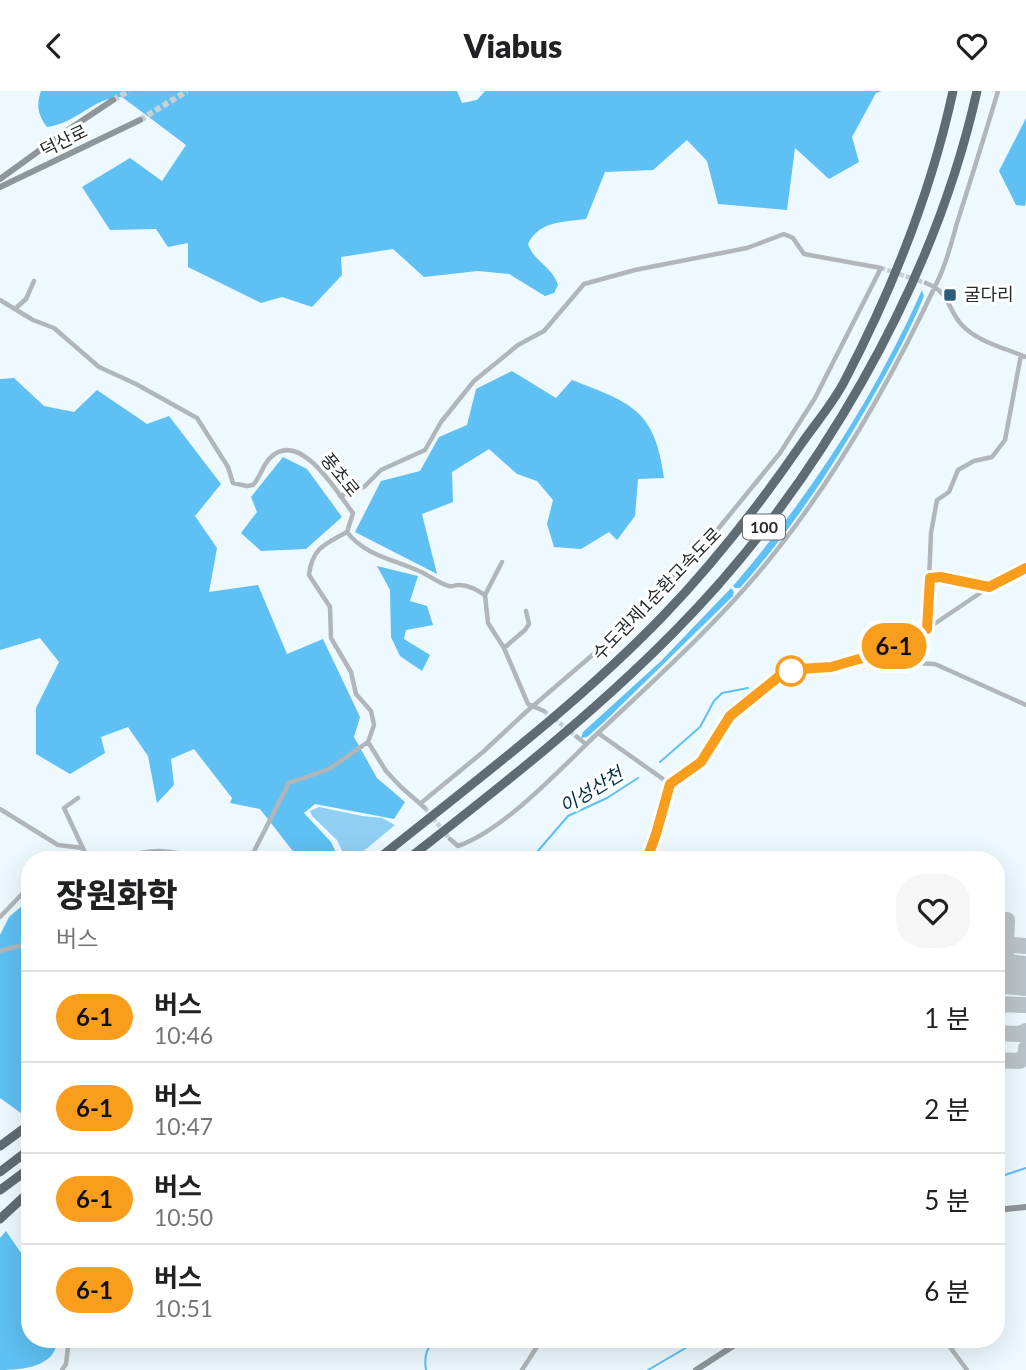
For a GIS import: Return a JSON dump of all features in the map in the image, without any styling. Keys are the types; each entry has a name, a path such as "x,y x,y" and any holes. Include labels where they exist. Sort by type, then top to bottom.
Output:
{"highway":[{"name":"수도권제1순환고속도로","path":"388,851 555,716 601,675 662,617 725,549 843,384 898,267 926,196 953,91"},
{"name":"수도권제1순환고속도로","path":"418,851 570,729 666,640 740,558 806,471 856,393 912,284 947,195 977,91"},
{"path":"0,1139 21,1130"},
{"path":"0,1146 21,1130"},
{"path":"0,1172 21,1156"},
{"path":"0,1190 21,1175"},
{"path":"0,1219 21,1199"}],"main road":[{"name":"덕산로","path":"0,179 113,100"},
{"name":"덕산로","path":"0,187 140,120"},
{"path":"1005,1209 1026,1207"},
{"path":"696,1370 730,1348"}],"street":[{"path":"450,839 458,846 462,845 495,825 549,781 726,609 772,555 853,440 906,346 950,246 998,91"},
{"path":"340,496 364,487 381,470 425,450 441,422 474,381 519,345 544,331 584,284 635,269 747,248 784,234 793,239 804,254 881,268 828,375 780,453 718,529 632,621 421,803"},
{"path":"16,308 26,299 34,281"},
{"path":"926,283 943,292 961,324 976,336 1024,356 1005,440 992,457 974,461 958,470 948,492 937,500 931,533 927,629"},
{"name":"풍초로","path":"0,300 33,320 54,328 99,367 197,418 203,423 228,467 233,483 253,485 273,454 286,450 310,458 352,513 347,532"},
{"path":"254,851 289,783 329,769 368,743 374,725 371,711 356,694 351,672 331,638 330,607 309,575 311,558 327,543 347,532 377,555 452,587 460,585 473,588 485,595"},
{"path":"502,562 485,595 488,623 504,648 528,704 544,711"},
{"path":"650,851 670,784 701,762 730,716 782,674 799,669 831,667 901,643 927,629 989,587 1026,568"},
{"path":"930,578 940,577 989,587"},
{"path":"504,648 525,630 528,624 526,611"},
{"path":"873,654 886,662 935,664 1026,705"},
{"path":"598,733 670,784"},
{"path":"577,737 586,744"},
{"path":"368,743 386,771 425,807"},
{"path":"78,798 64,808 84,851"},
{"path":"0,809 58,845 83,848"},
{"path":"146,851 168,851"},
{"path":"0,917 21,895"},
{"path":"0,951 21,945"},
{"path":"62,1370 68,1348"},
{"path":"522,1370 535,1348"},
{"path":"951,1348 967,1370"}],"shaded area":[{"path":"41,91 457,91 462,103 477,100 485,91 882,91 876,93 852,137 859,162 829,179 795,148 787,210 718,204 707,161 687,140 653,170 605,172 586,219 552,224 533,236 528,244 555,279 558,285 554,293 545,296 509,274 478,271 424,277 393,249 341,257 342,275 312,307 282,297 261,303 188,267 188,243 168,247 156,229 110,230 82,187 130,158 162,181 186,145 122,97 102,101 68,121 47,127 39,110"},
{"path":"1026,118 1025,206 1016,205 999,171"},
{"path":"922,290 924,296 906,337 841,451 776,544 740,588 735,588 733,586 788,517 838,445 883,369"},
{"path":"512,371 556,398 572,380 625,403 646,423 660,455 664,478 638,479 635,516 617,540 609,532 581,549 554,547 547,524 553,500 537,481 517,474 489,449 452,472 453,502 422,514 437,574 355,532 381,481 420,471 439,437 467,425 476,389"},
{"path":"14,378 44,406 74,412 97,390 147,424 169,416 221,484 195,516 217,548 209,592 258,585 287,654 323,639 360,717 354,737 377,778 405,802 394,819 315,804 304,813 331,842 335,851 293,851 260,809 230,803 232,798 194,749 171,759 174,785 157,803 148,756 128,727 101,737 105,753 70,774 36,754 36,708 59,662 40,638 0,650 0,379"},
{"path":"283,457 307,469 342,517 306,549 261,551 241,533 257,512 251,497"},
{"path":"377,566 418,576 410,601 427,606 433,625 406,630 404,639 430,655 422,671 400,656 391,637 390,590"},
{"path":"731,588 733,596 604,722 587,737 581,738 583,732 661,661"},
{"path":"319,807 382,818 395,825 364,851 342,851 337,840 310,811"},
{"path":"21,907 21,1113 0,1098 0,935 9,917"},
{"path":"6,1231 21,1253 21,1348 55,1348 45,1361 28,1368 0,1370 0,1238"}],"waterway":[{"name":"이성산천","path":"660,762 700,727 714,701 722,693 748,688"},
{"name":"이성산천","path":"538,851 568,816 607,798 638,778"},
{"path":"1005,1175 1026,1168"},
{"name":"이성산천","path":"426,1370 426,1353 429,1348"},
{"path":"648,1370 686,1348"}],"taxiway":[{"path":"1005,974 1007,920"},
{"path":"1005,945 1026,946"},
{"path":"1005,1004 1026,1005"},
{"path":"1005,1033 1020,1034 1026,1031"},
{"path":"1005,1060 1020,1061 1026,1054 1026,1048"}],"runway":[{"path":"1005,974 1026,976"}],"tunnel":[{"path":"113,100 129,91"},
{"path":"140,120 187,91"},
{"path":"881,268 926,283"},
{"path":"544,711 577,737"},
{"path":"425,808 450,839"}],"bus line":[{"name":"6-1","path":"650,851 670,784 701,762 730,716 782,674 799,669 831,667 915,637 927,629 930,578 940,577 989,587 1026,568"}],"place":[{"name":"굴다리","path":"950,295"}]}
